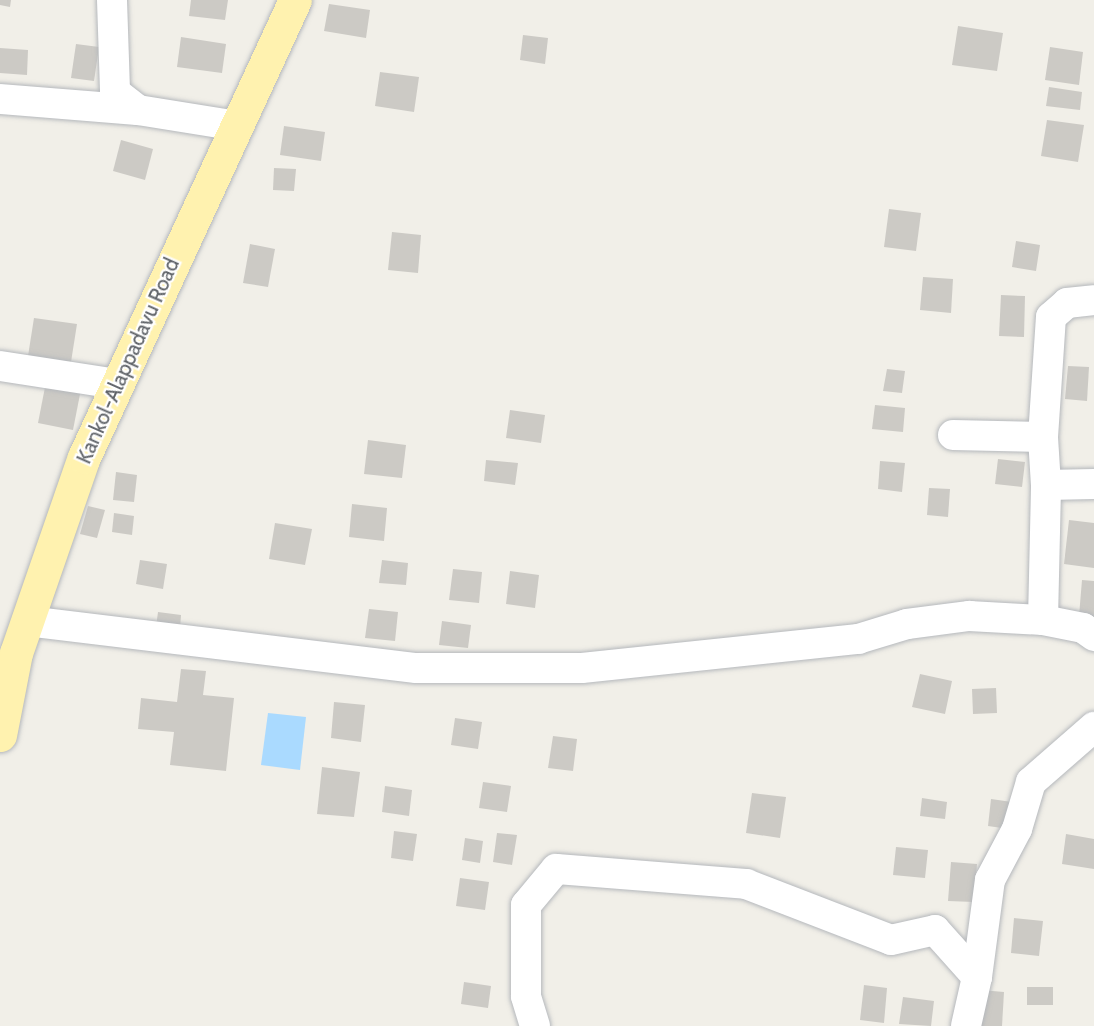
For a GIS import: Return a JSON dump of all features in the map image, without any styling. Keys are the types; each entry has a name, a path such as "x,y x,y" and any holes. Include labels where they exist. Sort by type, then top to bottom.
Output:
{"main road":[{"name":"Kankol-Alappadavu Road","path":"0,735 8,652 27,621 84,457 295,0"}],"street":[{"path":"112,0 115,92 138,110"},
{"path":"0,99 138,110 238,126"},
{"path":"1043,620 1046,485 1043,438 1051,317 1067,303 1094,300"},
{"path":"0,366 116,384"},
{"path":"953,435 1043,438"},
{"path":"1046,485 1094,484"},
{"path":"27,621 416,668 582,668 858,639 906,624 969,616 1043,620 1083,628 1094,636"},
{"path":"966,1026 990,880 1017,829 1031,782 1094,727"},
{"path":"535,1026 526,996 526,904 556,869 746,884 891,940 935,930 976,976"}],"water":[{"path":"268,713 306,717 300,770 261,765"}],"building":[{"path":"0,0 11,0 10,7 0,5"},
{"path":"191,0 228,0 225,20 189,16"},
{"path":"329,4 370,10 366,38 324,31"},
{"path":"958,26 1003,33 997,71 952,65"},
{"path":"523,35 548,38 545,64 520,60"},
{"path":"181,37 226,44 222,73 177,67"},
{"path":"76,44 99,47 94,81 71,78"},
{"path":"1050,47 1083,52 1079,85 1045,80"},
{"path":"0,48 28,50 27,75 0,73"},
{"path":"380,72 419,77 414,112 375,106"},
{"path":"1049,87 1082,92 1080,110 1046,106"},
{"path":"1047,120 1084,125 1078,162 1041,156"},
{"path":"284,126 325,132 321,161 280,155"},
{"path":"121,140 153,149 145,180 113,171"},
{"path":"274,168 296,169 294,191 273,190"},
{"path":"889,209 921,213 916,251 884,247"},
{"path":"392,232 421,235 418,273 388,270"},
{"path":"1016,241 1040,245 1036,271 1012,267"},
{"path":"250,244 275,249 268,287 243,283"},
{"path":"923,277 953,279 951,313 920,310"},
{"path":"1001,295 1025,296 1024,337 999,336"},
{"path":"34,318 77,324 71,362 28,356"},
{"path":"1068,366 1089,367 1087,401 1065,399"},
{"path":"887,369 905,371 902,393 883,391"},
{"path":"46,382 81,389 73,430 38,423"},
{"path":"875,405 905,408 903,432 872,429"},
{"path":"510,410 545,415 541,443 506,438"},
{"path":"368,440 406,445 402,478 364,474"},
{"path":"998,459 1025,462 1022,487 995,484"},
{"path":"486,460 518,463 515,485 484,481"},
{"path":"880,461 905,463 902,492 878,489"},
{"path":"116,472 137,475 134,502 113,500"},
{"path":"929,488 950,489 948,517 927,515"},
{"path":"352,504 387,508 384,541 349,537"},
{"path":"88,506 105,510 97,538 80,534"},
{"path":"114,513 134,516 132,535 112,532"},
{"path":"1069,520 1094,523 1094,568 1064,564"},
{"path":"275,523 312,529 305,565 269,559"},
{"path":"140,560 167,564 163,589 136,584"},
{"path":"382,560 408,563 406,585 379,583"},
{"path":"453,569 482,572 479,603 449,600"},
{"path":"510,571 539,575 535,608 506,604"},
{"path":"1082,580 1094,581 1094,617 1079,616"},
{"path":"369,609 398,612 395,641 365,638"},
{"path":"158,612 181,615 180,629 156,627"},
{"path":"442,621 471,625 468,648 439,645"},
{"path":"181,669 206,671 203,695 234,698 226,771 170,765 174,732 138,729 141,698 177,702"},
{"path":"920,674 952,681 945,714 912,707"},
{"path":"996,688 997,713 973,714 972,689"},
{"path":"334,702 365,705 361,742 331,738"},
{"path":"455,718 482,722 478,749 451,745"},
{"path":"553,736 577,739 573,771 548,768"},
{"path":"322,767 360,772 354,817 317,814"},
{"path":"483,782 511,786 507,812 479,808"},
{"path":"385,786 412,790 409,816 382,812"},
{"path":"752,793 786,797 780,838 746,833"},
{"path":"922,798 947,802 945,819 920,816"},
{"path":"991,799 1012,802 1009,829 988,826"},
{"path":"394,831 417,834 413,861 391,858"},
{"path":"497,833 517,835 512,865 493,862"},
{"path":"1066,834 1094,839 1094,869 1062,864"},
{"path":"465,838 483,841 480,863 462,860"},
{"path":"896,847 928,850 925,878 893,875"},
{"path":"951,862 977,864 974,902 948,901"},
{"path":"460,878 489,882 485,910 456,906"},
{"path":"1014,918 1043,921 1039,956 1011,953"},
{"path":"464,982 491,986 488,1008 461,1004"},
{"path":"864,985 887,988 884,1023 860,1020"},
{"path":"1027,987 1053,987 1053,1005 1027,1005"},
{"path":"981,990 1004,992 1002,1026 979,1026"},
{"path":"903,997 934,1001 931,1026 899,1024"}]}
